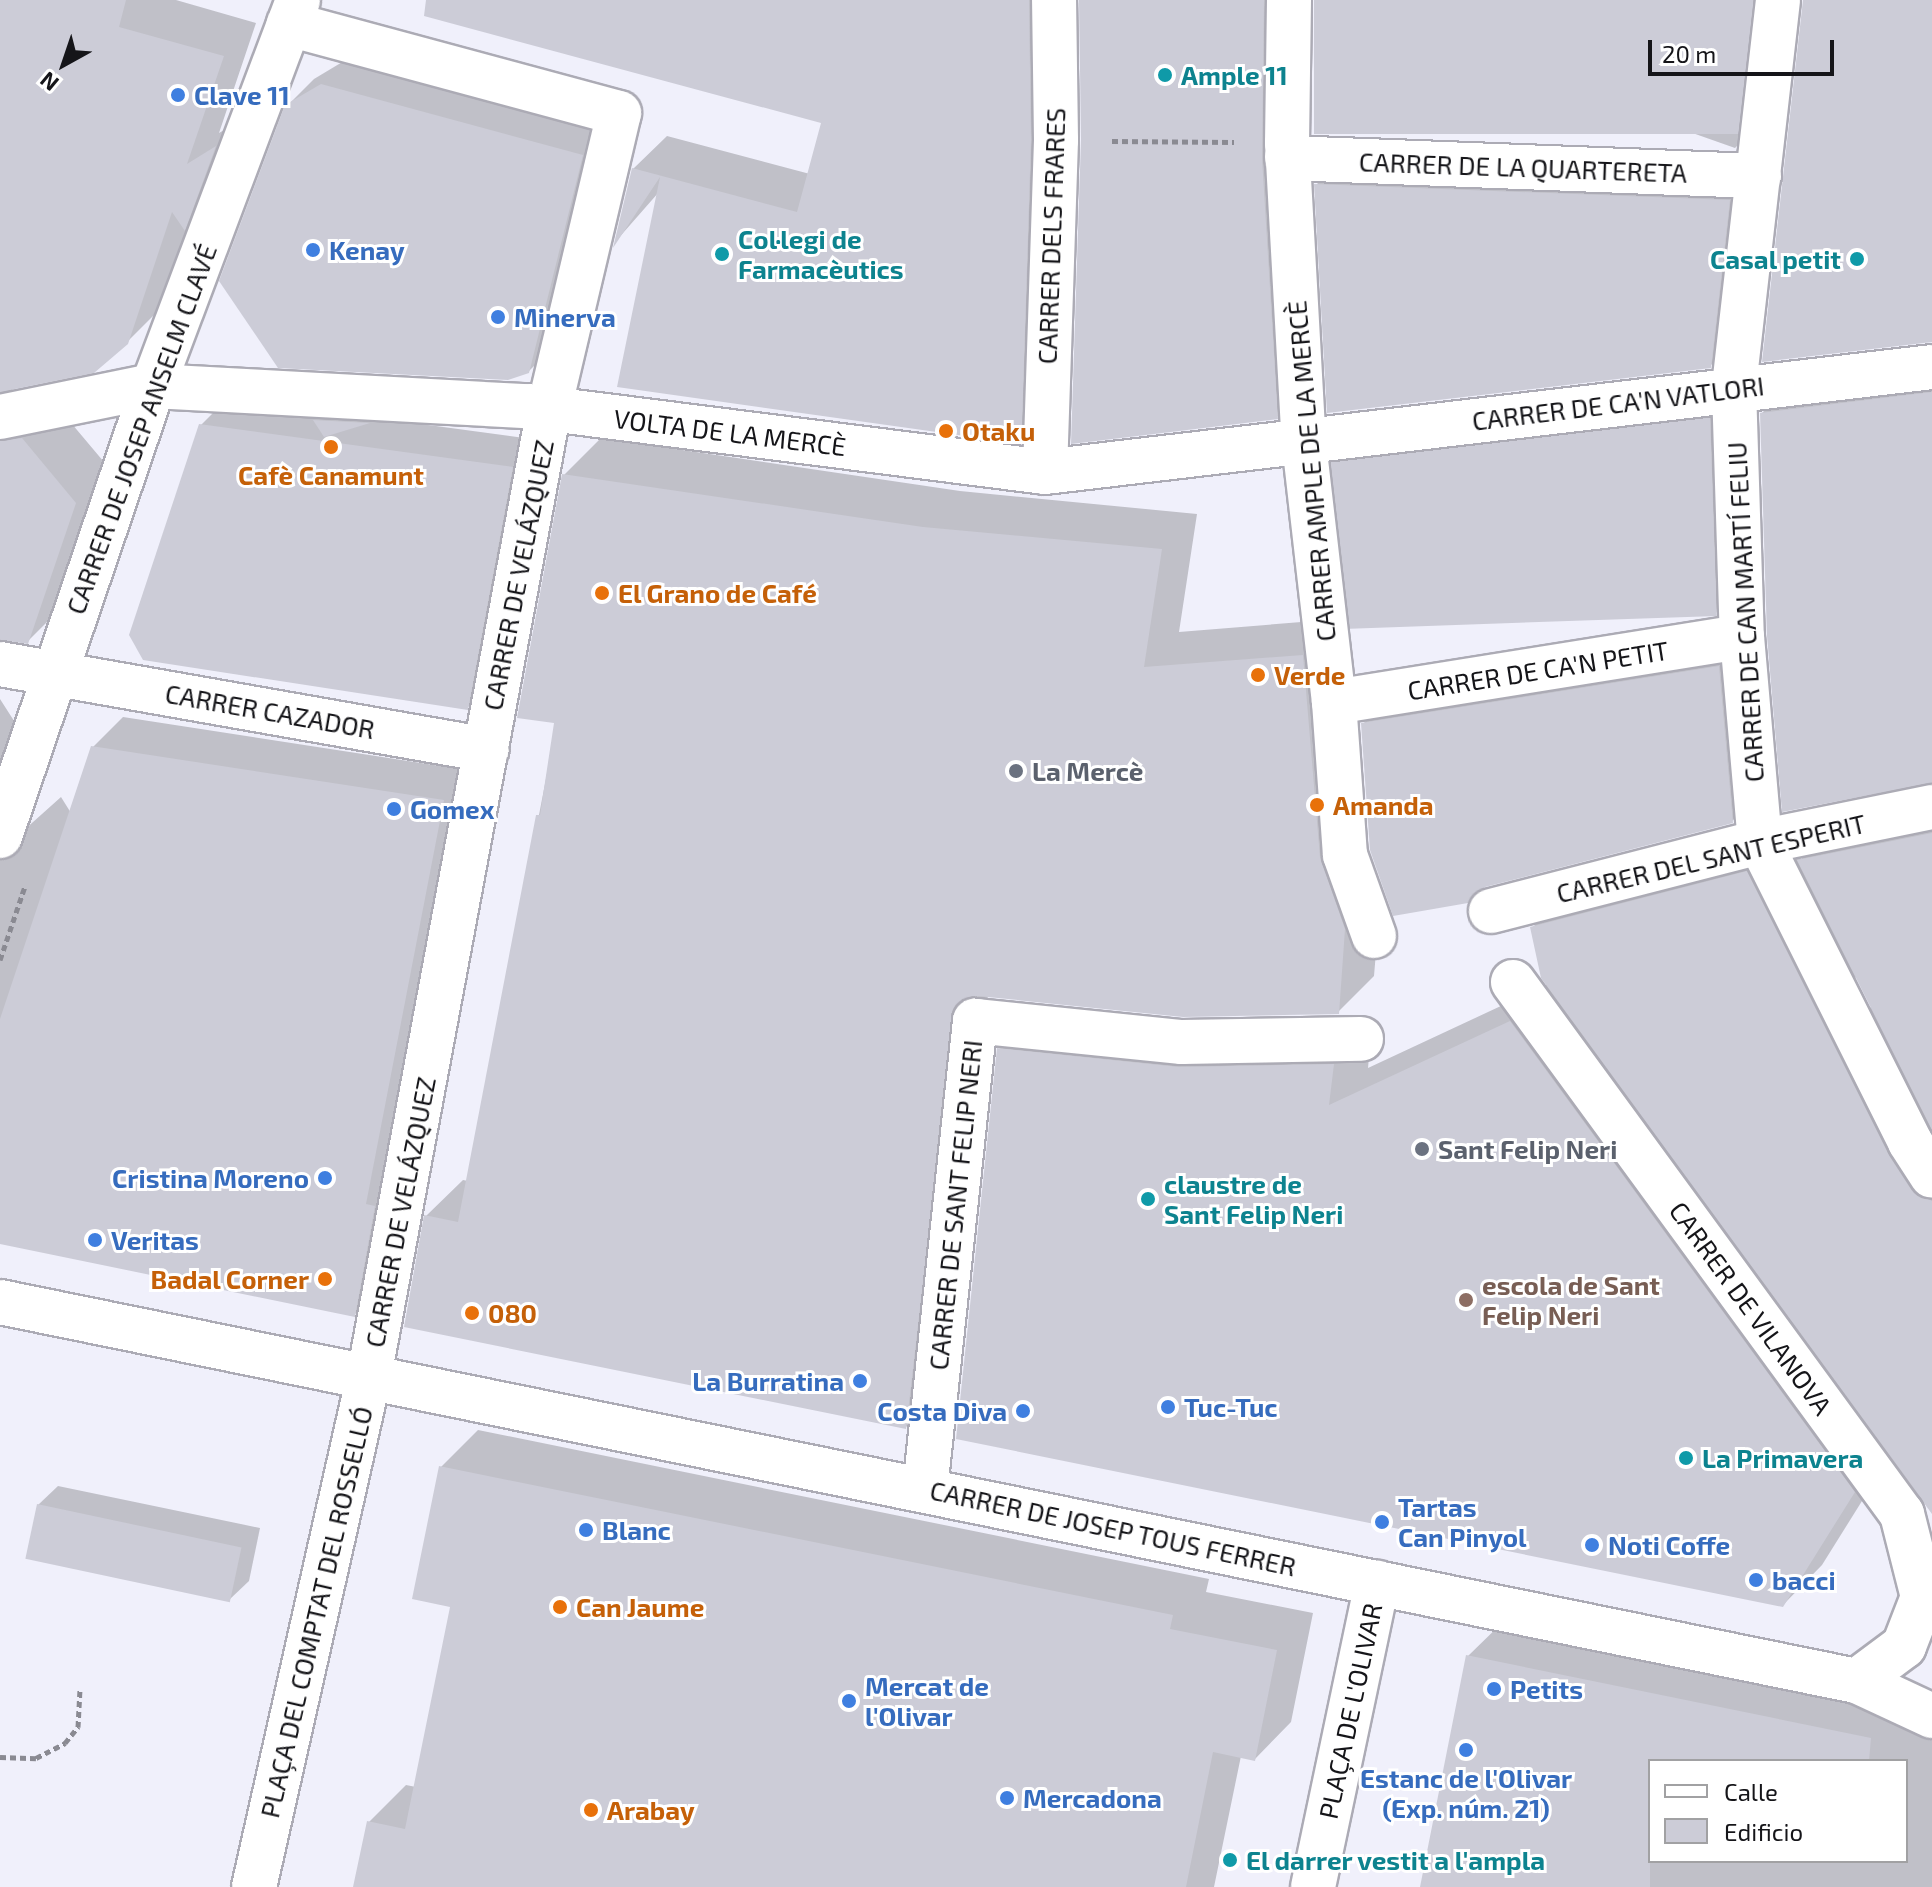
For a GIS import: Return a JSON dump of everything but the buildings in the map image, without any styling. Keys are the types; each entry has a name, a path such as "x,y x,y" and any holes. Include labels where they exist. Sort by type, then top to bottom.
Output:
{"street":[{"name":"CARRER DELS FRARES","path":"1045,472 1056,140 1054,0"},
{"name":"CARRER AMPLE DE LA MERCÈ","path":"1289,0 1287,151 1304,443 1334,702 1345,855 1374,936"},
{"name":"CARRER DE CAN MARTÍ FELIU","path":"1760,842 1742,637 1734,388 1778,0"},
{"name":"CARRER DE JOSEP ANSELM CLAVÉ","path":"0,836 153,386 293,12"},
{"name":"CARRER DE VELÁZQUEZ","path":"293,12 619,113 549,409 369,1376"},
{"name":"CARRER DE LA QUARTERETA","path":"1287,151 1759,176"},
{"name":"CARRER DE CA'N VATLORI","path":"1304,443 1734,388 1932,367"},
{"name":"VOLTA DE LA MERCÈ","path":"0,417 153,386 549,409 1045,472 1304,443"},
{"name":"CARRER DE CA'N PETIT","path":"1334,702 1742,637"},
{"name":"CARRER CAZADOR","path":"0,664 54,671 486,750"},
{"name":"CARRER DEL SANT ESPERIT","path":"1491,911 1760,842 1932,807"},
{"path":"1760,842 1910,1142 1932,1176"},
{"name":"CARRER DE VILANOVA","path":"1513,982 1902,1514 1923,1597 1904,1646 1857,1681"},
{"name":"CARRER DE SANT FELIP NERI","path":"925,1489 975,1021 1182,1042 1361,1039"},
{"name":"PLAÇA DEL COMPTAT DEL ROSSELLÓ","path":"0,1302 369,1376 254,1887"},
{"name":"CARRER DE JOSEP TOUS FERRER","path":"369,1376 1857,1681 1932,1716"},
{"name":"PLAÇA DE L'OLIVAR","path":"1313,1887 1377,1583"}],"path":[{"path":"1056,140 1287,151"},
{"path":"0,1757 36,1758 65,1743 78,1727 80,1688"}],"place":[{"name":"Ample 11","path":"1165,75"},
{"name":"Clave 11","path":"178,95"},
{"name":"Kenay","path":"313,250"},
{"name":"Col·legi de Farmacèutics","path":"722,254"},
{"name":"Casal petit","path":"1857,259"},
{"name":"Minerva","path":"498,317"},
{"name":"Otaku","path":"946,431"},
{"name":"Cafè Canamunt","path":"331,447"},
{"name":"El Grano de Café","path":"602,593"},
{"name":"Verde","path":"1258,675"},
{"name":"La Mercè","path":"1016,771"},
{"name":"Amanda","path":"1317,805"},
{"name":"Gomex","path":"394,809"},
{"name":"Sant Felip Neri","path":"1422,1149"},
{"name":"Cristina Moreno","path":"325,1178"},
{"name":"claustre de Sant Felip Neri","path":"1148,1199"},
{"name":"Veritas","path":"95,1240"},
{"name":"Badal Corner","path":"325,1279"},
{"name":"escola de Sant Felip Neri","path":"1466,1300"},
{"name":"080","path":"472,1313"},
{"name":"La Burratina","path":"860,1381"},
{"name":"Tuc-Tuc","path":"1168,1407"},
{"name":"Costa Diva","path":"1023,1411"},
{"name":"La Primavera","path":"1686,1458"},
{"name":"Tartas Can Pinyol","path":"1382,1522"},
{"name":"Blanc","path":"586,1530"},
{"name":"Noti Coffe","path":"1592,1545"},
{"name":"bacci","path":"1756,1580"},
{"name":"Can Jaume","path":"560,1607"},
{"name":"Petits","path":"1494,1689"},
{"name":"Mercat de l'Olivar","path":"849,1701"},
{"name":"Estanc de l'Olivar (Exp. núm. 21)","path":"1466,1750"},
{"name":"Mercadona","path":"1007,1798"},
{"name":"Arabay","path":"591,1810"},
{"name":"El darrer vestit a l'ampla","path":"1230,1860"}]}
